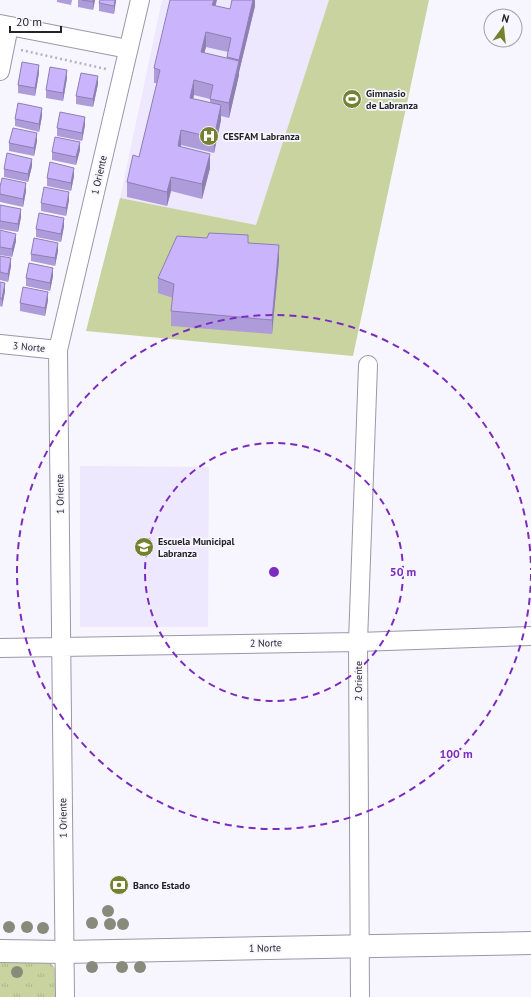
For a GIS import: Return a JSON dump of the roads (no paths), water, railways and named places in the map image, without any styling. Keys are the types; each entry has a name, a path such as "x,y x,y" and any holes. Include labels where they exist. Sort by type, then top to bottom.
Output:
{"main road":[{"name":"1 Norte","path":"0,951 64,952 531,943"}],"street":[{"name":"1 Oriente","path":"65,997 58,350 140,0"},
{"path":"0,71 5,47 4,25 128,49"},
{"name":"3 Norte","path":"0,344 58,350"},
{"name":"2 Oriente","path":"360,997 358,946 358,642 368,365"},
{"name":"2 Norte","path":"0,648 358,642 531,636"}],"place":[{"name":"Gimnasio de Labranza","path":"352,99"},
{"name":"CESFAM Labranza","path":"209,136"},
{"name":"Escuela Municipal Labranza","path":"144,547"},
{"name":"Banco Estado","path":"119,885"}]}
